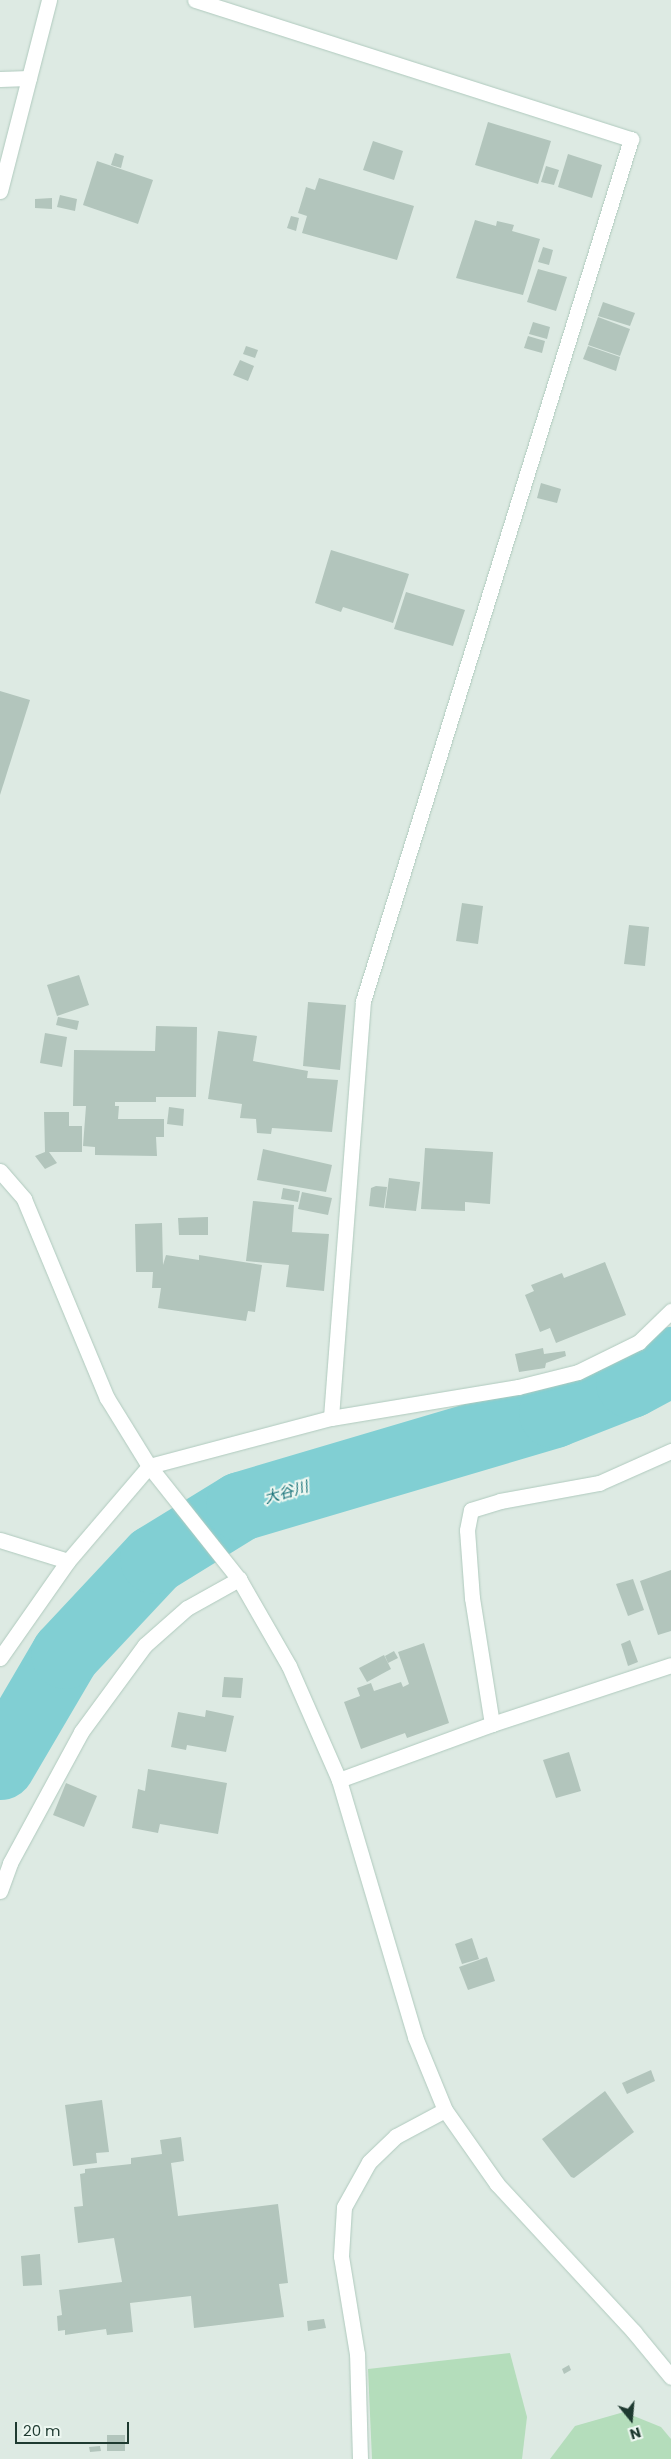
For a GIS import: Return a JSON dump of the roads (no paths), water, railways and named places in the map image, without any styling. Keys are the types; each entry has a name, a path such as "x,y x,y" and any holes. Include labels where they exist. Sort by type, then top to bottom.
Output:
{"street":[{"path":"0,191 50,0"},
{"path":"195,0 630,140 363,1001 331,1418"},
{"path":"0,79 29,78"},
{"path":"0,1171 24,1199 107,1398 148,1466 239,1579 290,1666 339,1780 415,2037 445,2110 497,2184 634,2332 671,2377"},
{"path":"0,1658 68,1560 148,1466 331,1418 518,1387 578,1372 638,1342 671,1311"},
{"path":"492,1724 472,1598 467,1530 471,1510 500,1501 599,1483 671,1451"},
{"path":"0,1540 68,1560"},
{"path":"0,1891 10,1863 81,1732 145,1645 187,1608 239,1579"},
{"path":"339,1780 492,1724 671,1665"},
{"path":"360,2459 357,2354 341,2256 344,2207 369,2162 396,2136 445,2110"}],"waterway":[{"name":"大谷川","path":"0,1765 65,1654 154,1559 240,1506 553,1413 630,1383 671,1361"}]}
